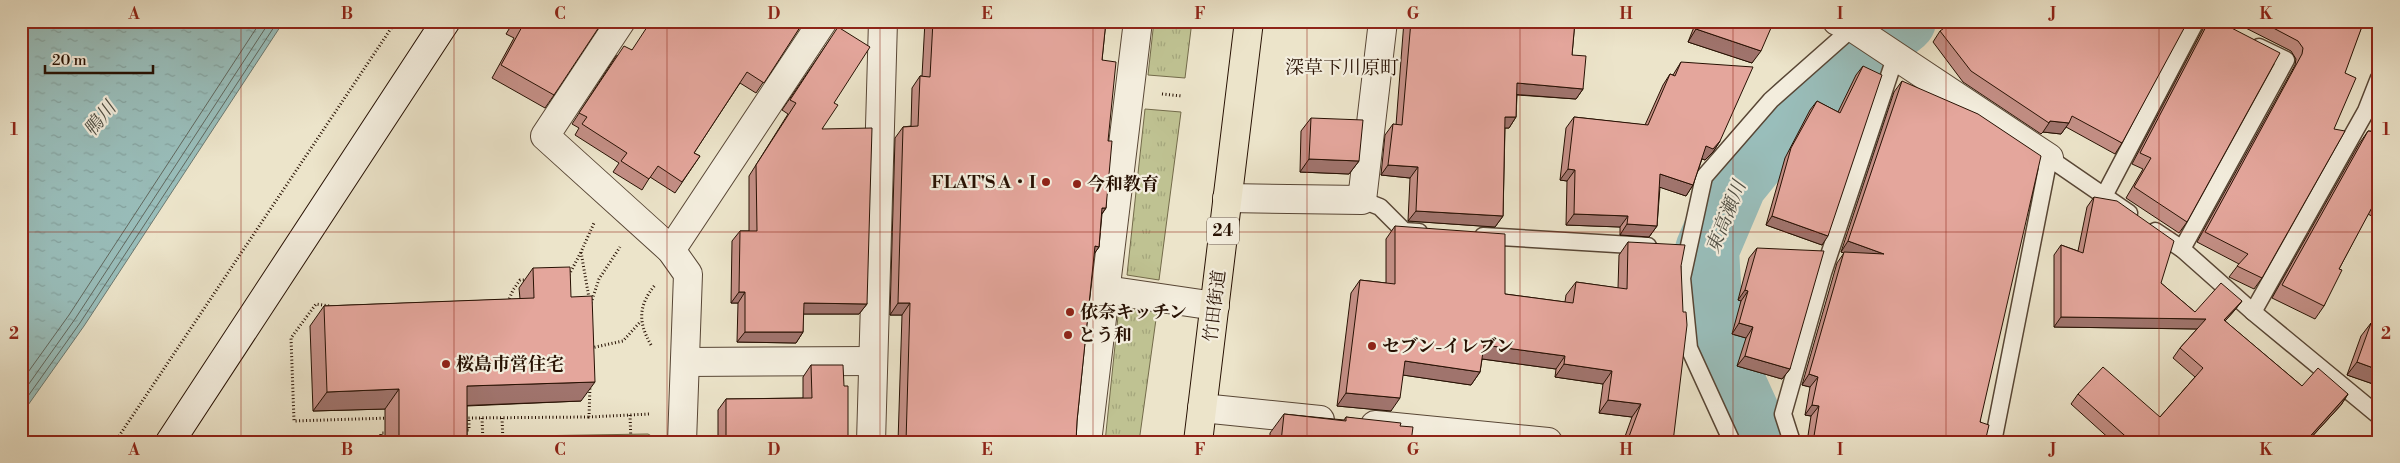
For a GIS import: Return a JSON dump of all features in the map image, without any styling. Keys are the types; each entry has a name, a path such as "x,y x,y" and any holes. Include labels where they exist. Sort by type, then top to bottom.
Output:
{"highway":[{"name":"竹田街道","path":"1198,442 1249,21"}],"street":[{"path":"170,442 446,21"},
{"path":"621,21 545,136 671,250 688,274 682,442"},
{"path":"671,250 823,21"},
{"path":"871,442 883,21"},
{"path":"1087,442 1138,21"},
{"path":"1227,198 1362,200 1383,21"},
{"path":"1851,23 2049,158"},
{"path":"1106,290 1215,306"},
{"path":"685,362 873,361"},
{"path":"1202,408 1548,442"}],"lane":[{"path":"2104,196 2196,21"},
{"path":"1732,442 1689,348 1682,278 1704,178 1771,100 1851,23"},
{"path":"2182,249 2286,60 2243,38"},
{"path":"1792,442 1783,414 1823,273 1896,55"},
{"path":"2253,312 2366,111 2379,78"},
{"path":"1993,442 2049,158 2182,249 2253,312 2379,416"},
{"path":"1362,200 1380,208 1404,231 1433,233"},
{"path":"1463,235 1688,249"}],"path":[{"path":"114,442 396,21"},
{"path":"566,281 595,220 623,207 624,241 599,279 590,306 581,252"},
{"path":"506,308 513,290 520,280 529,280"},
{"path":"333,307 316,304 291,338 294,421 393,418"},
{"path":"591,348 623,341 640,321"},
{"path":"590,340 590,358"},
{"path":"589,417 590,378"},
{"path":"459,418 589,417 683,413"},
{"path":"630,415 630,442"},
{"path":"460,430 469,430 469,418"},
{"path":"482,418 482,442"},
{"path":"502,418 503,442"},
{"path":"380,442 381,433 391,432"}],"green space":[{"path":"1154,21 1192,21 1185,78 1148,75"},
{"path":"1145,109 1181,112 1159,280 1127,275"},
{"path":"1119,307 1157,312 1139,442 1105,442"},
{"path":"648,434 662,442 466,442 466,437"}],"water":[{"name":"鴨川","path":"21,21 284,21 84,326 21,415"}],"building":[{"path":"517,21 588,21 599,27 554,95 501,65 523,25"},
{"path":"651,21 804,21 764,83 747,72 694,153 700,156 682,182 658,166 649,179 621,161 627,153 582,124 587,117 579,113 624,46 632,50"},
{"path":"933,21 1106,21 1102,60 1116,62 1108,141 1112,141 1106,208 1102,208 1099,247 1095,246 1076,442 906,442 910,303 898,303 903,127 918,126 920,76 930,77"},
{"path":"1411,21 1575,21 1572,55 1586,56 1583,89 1517,83 1516,117 1505,117 1503,216 1416,211 1418,167 1388,165 1393,124 1402,125"},
{"path":"1700,21 1774,21 1761,51 1696,29"},
{"path":"1954,21 2188,21 2122,143 2072,116 2069,123 2050,121 2049,123 1971,71 1940,31"},
{"path":"2209,21 2218,21 2280,53 2187,222 2134,187 2151,158 2140,153"},
{"path":"2260,21 2364,21 2345,73 2356,78 2334,129 2345,131 2262,278 2237,266 2248,254 2205,232 2302,54 2303,48 2298,41"},
{"path":"838,27 870,47 834,103 838,105 822,129 872,128 867,304 804,303 803,332 745,332 745,292 739,292 740,231 757,231 756,165 796,103 790,100"},
{"path":"1681,62 1753,67 1720,141 1713,149 1706,146 1693,185 1660,174 1657,226 1627,224 1628,216 1574,214 1575,170 1568,169 1574,117 1648,125 1670,74 1675,76"},
{"path":"1863,66 1882,75 1828,236 1772,216 1791,148 1817,101 1840,113"},
{"path":"1902,81 1978,114 2041,156 1980,422 1989,425 1985,442 1813,442 1819,406 1812,405 1818,377 1809,374 1844,252 1884,254 1848,241"},
{"path":"1311,118 1363,120 1359,161 1309,159"},
{"path":"2368,131 2379,132 2379,202 2376,200 2339,269 2342,270 2324,306 2282,285"},
{"path":"2094,197 2117,201 2174,241 2161,283 2195,312 2221,283 2242,301 2224,320 2302,386 2318,368 2348,394 2305,442 2132,442 2078,394 2103,367 2160,417 2203,368 2180,348 2206,319 2061,317 2061,245 2083,253"},
{"path":"1395,226 1505,234 1505,294 1573,303 1576,282 1627,289 1628,242 1685,245 1681,266 1683,312 1686,312 1687,325 1673,442 1627,442 1641,404 1608,400 1612,371 1564,364 1565,356 1484,345 1480,372 1405,361 1400,398 1346,393 1360,280 1395,284"},
{"path":"1757,248 1824,251 1790,369 1745,356 1753,327 1739,323 1748,291 1745,290"},
{"name":"桜島市営住宅","path":"570,267 571,297 592,296 595,382 467,386 467,442 399,442 399,389 327,392 324,306 534,298 533,268"},
{"path":"2371,323 2379,326 2379,370 2357,362"},
{"path":"811,365 843,365 844,386 848,386 848,442 726,442 726,399 812,398"},
{"path":"1284,414 1346,421 1346,417 1401,423 1400,426 1413,427 1411,442 1281,442"}],"waterway":[{"name":"東高瀬川","path":"1761,442 1712,335 1707,250 1735,184 1797,107 1904,21"}],"place":[{"name":"FLAT'S A・I","path":"1046,182"},
{"name":"今和教育","path":"1077,184"},
{"name":"依奈キッチン","path":"1070,312"},
{"name":"とう和","path":"1068,335"},
{"name":"セブン-イレブン","path":"1372,346"},
{"name":"桜島市営住宅","path":"446,364"}],"district":[{"name":"深草下川原町","path":"1342,68"}]}
